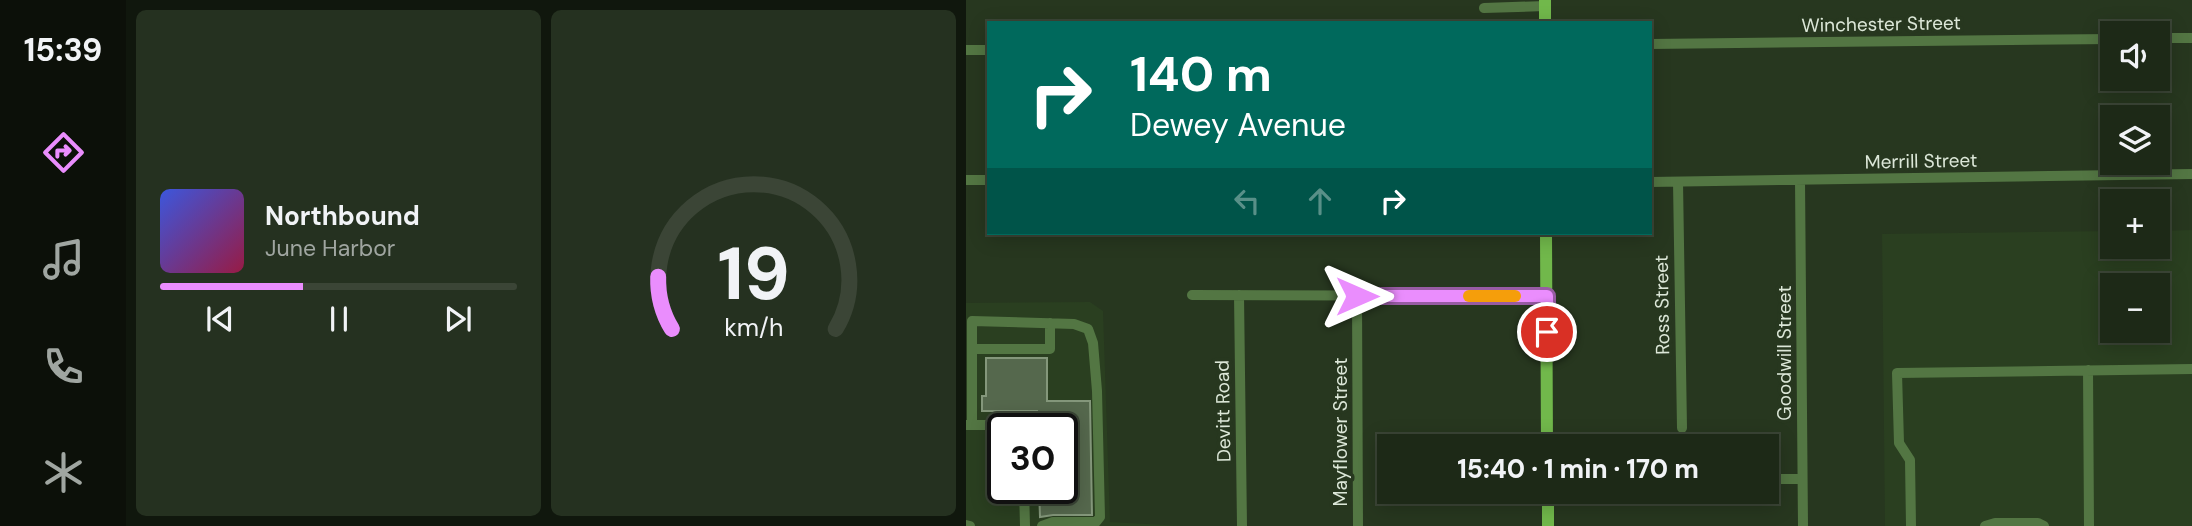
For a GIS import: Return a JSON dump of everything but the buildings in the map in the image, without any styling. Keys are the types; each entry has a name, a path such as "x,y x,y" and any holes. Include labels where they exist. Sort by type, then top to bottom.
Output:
{"main road":[{"path":"1545,3 1545,21"},
{"path":"1546,235 1547,434"},
{"path":"1548,504 1548,526"}],"street":[{"path":"1484,8 1545,3"},
{"path":"2170,38 2192,38"},
{"name":"Winchester Street","path":"1652,44 2100,39"},
{"path":"966,50 987,50"},
{"name":"Merrill Street","path":"1652,182 2192,174"},
{"path":"966,180 987,180"},
{"name":"Goodwill Street","path":"1801,181 1803,526"},
{"name":"Ross Street","path":"1678,182 1682,428"},
{"path":"1192,295 1547,296"},
{"name":"Devitt Road","path":"1239,295 1242,526"},
{"name":"Mayflower Street","path":"1357,296 1358,526"},
{"path":"987,425 969,425 972,349 969,321 1074,324 1087,329 1093,343 1099,423 1100,517 1096,522 1053,522 1042,526"},
{"path":"972,349 1050,349 1050,323"},
{"path":"1911,526 1910,460 1899,443 1897,373 2192,369"},
{"path":"2088,370 2089,526"},
{"path":"1779,479 1802,479"},
{"path":"1024,504 1025,526"},
{"path":"1985,526 1995,523 2038,523 2044,526"}],"shaded area":[{"path":"2192,230 2192,526 1885,526 1882,234 2100,231 2100,259 2170,259 2170,231"},
{"path":"1090,302 1103,311 1110,522 1183,526 966,526 966,303"}],"slow traffic":[{"path":"1469,296 1515,296"}],"route":[{"path":"1357,296 1547,296 1547,332"}]}
